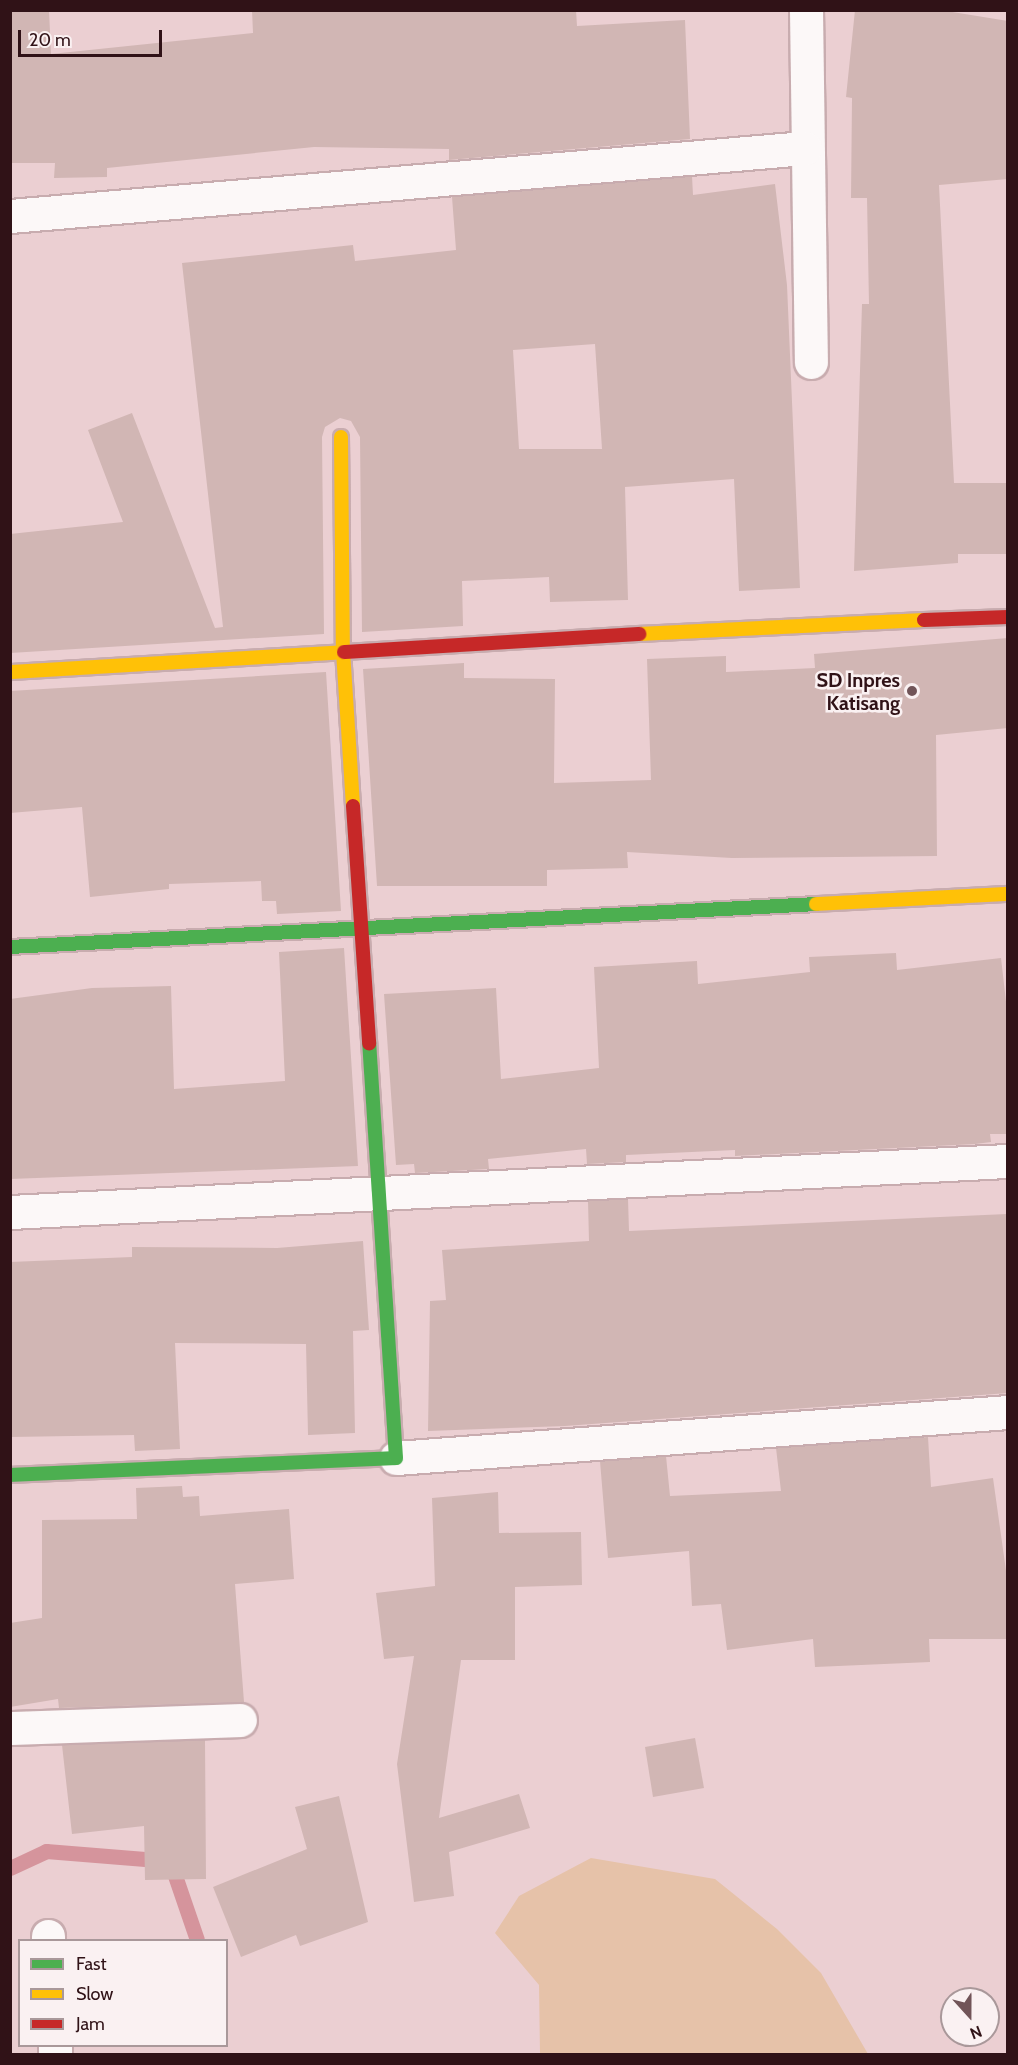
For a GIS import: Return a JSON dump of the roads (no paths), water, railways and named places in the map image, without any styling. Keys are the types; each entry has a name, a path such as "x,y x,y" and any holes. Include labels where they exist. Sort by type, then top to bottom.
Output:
{"street":[{"path":"806,10 805,148 811,362"},
{"path":"10,216 805,148"},
{"path":"341,437 343,651 396,1458"},
{"path":"10,672 343,651 1008,617"},
{"path":"10,947 1008,894"},
{"path":"10,1212 1008,1161"},
{"path":"10,1475 396,1458 1008,1412"},
{"path":"10,1728 240,1720"}],"waterway":[{"path":"10,1868 46,1851 170,1861 197,1939"}],"place":[{"name":"SD Inpres Katisang","path":"912,691"}]}
